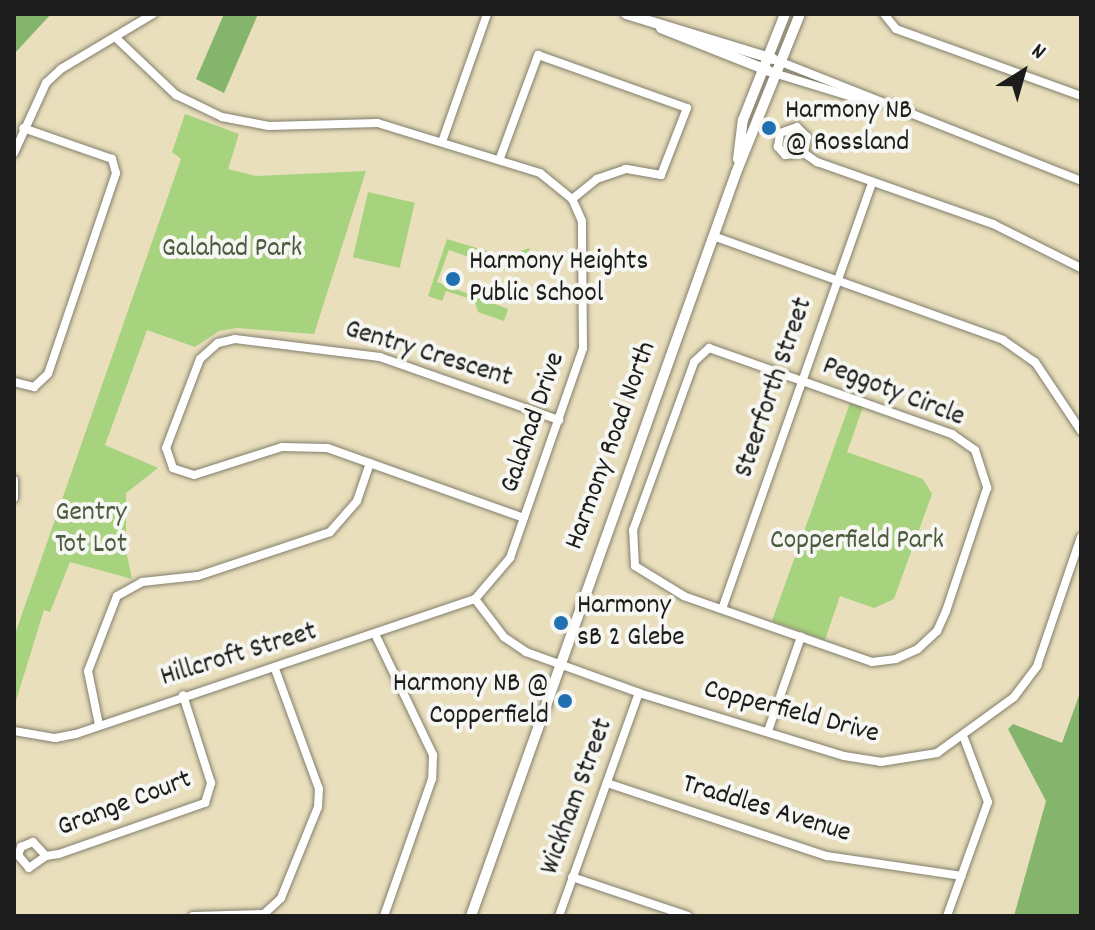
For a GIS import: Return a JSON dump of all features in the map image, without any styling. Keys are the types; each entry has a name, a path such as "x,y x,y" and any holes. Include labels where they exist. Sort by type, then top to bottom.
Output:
{"main road":[{"path":"626,14 781,62"},
{"name":"Harmony Road North","path":"736,173 743,120 785,14"},
{"name":"Harmony Road North","path":"471,916 713,236 800,14"},
{"path":"641,19 777,74"}],"street":[{"path":"14,153 46,83 61,69 153,14"},
{"path":"442,142 487,14"},
{"path":"884,14 896,29 1081,96"},
{"path":"115,37 176,95 222,117 269,126 368,122 500,158 540,173 572,199 597,179 626,169 661,175 687,108 538,55 500,158"},
{"path":"781,62 884,106 1081,181"},
{"path":"777,74 884,106"},
{"path":"14,382 34,387 48,374 116,173 112,159 23,128"},
{"path":"804,153 872,182 993,224 1081,268"},
{"name":"Steerforth Street","path":"722,609 835,278 872,182"},
{"name":"Galahad Drive","path":"475,599 510,558 583,348 586,249 572,199"},
{"path":"713,236 1003,340 1035,362 1080,426"},
{"name":"Gentry Crescent","path":"524,518 327,448 294,445 186,475 166,456 200,359 218,343 235,339 380,357 559,420"},
{"name":"Peggoty Circle","path":"709,348 801,382 952,434 975,450 987,488 946,611 937,631 918,649 896,659 872,662 684,596 635,566 633,530 700,352 709,348"},
{"path":"99,725 88,671 117,596 142,582 198,576 330,532 357,501 370,463"},
{"path":"14,480 14,498"},
{"name":"Copperfield Drive","path":"475,599 514,645 560,664 639,693 844,756 881,762 937,753 964,738 1014,697 1037,666 1081,537"},
{"name":"Hillcroft Street","path":"14,731 55,738 376,636 475,599"},
{"path":"376,636 433,755 432,779 384,916"},
{"path":"768,731 801,637"},
{"path":"193,916 264,914 281,898 318,807 319,789 275,669"},
{"name":"Wickham Street","path":"559,916 639,693"},
{"name":"Grange Court","path":"46,856 205,803 211,783 183,695"},
{"path":"947,916 988,802 964,738"},
{"name":"Traddles Avenue","path":"607,783 827,856 962,876"},
{"path":"572,877 688,916"}],"green space":[{"path":"14,14 51,14 14,54"},
{"path":"224,14 258,14 224,93 196,79"},
{"name":"Galahad Park","path":"185,114 239,134 228,169 256,176 366,171 314,334 237,328 219,331 195,347 147,330 105,445 158,468 126,493 126,551 132,579 70,562 50,612 44,610 14,707 14,637 181,159 172,152"},
{"path":"368,192 415,203 400,268 353,257"},
{"path":"447,239 503,256 530,248 523,266 511,262 508,271 449,250 437,282 508,309 504,321 478,312 474,300 446,291 442,301 428,296"},
{"name":"Copperfield Park","path":"850,403 863,407 847,452 923,479 932,494 894,599 874,608 840,596 825,640 772,621"},
{"path":"1081,690 1081,916 1014,916 1046,801 1008,729 1013,724 1062,743"}],"place":[{"name":"Harmony NB @ Rossland","path":"769,128"},
{"name":"Harmony Heights Public School","path":"453,279"},
{"name":"Harmony sB 2 Glebe","path":"561,623"},
{"name":"Harmony NB @ Copperfield","path":"565,701"}],"park label":[{"name":"Gentry Tot Lot","path":"91,530"}]}
